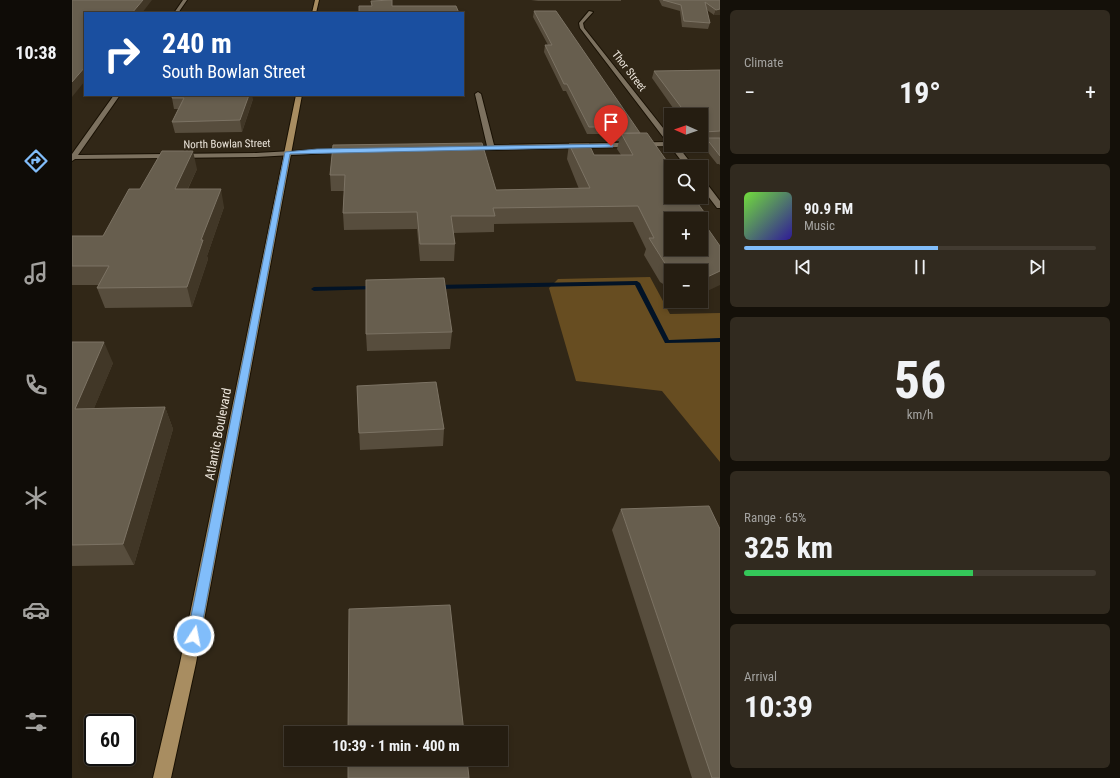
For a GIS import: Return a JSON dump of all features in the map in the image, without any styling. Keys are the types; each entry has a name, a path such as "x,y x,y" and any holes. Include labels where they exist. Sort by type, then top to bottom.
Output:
{"main road":[{"path":"314,12 317,0"},
{"name":"Atlantic Boulevard","path":"162,778 188,663 298,96"}],"street":[{"path":"177,12 185,0"},
{"name":"Thor Street","path":"592,12 581,23 582,28 664,134"},
{"path":"478,94 491,148"},
{"path":"73,158 117,96"},
{"path":"708,144 720,143"},
{"path":"460,149 664,144"},
{"name":"North Bowlan Street","path":"73,158 256,155 357,150"},
{"name":"Thor Street","path":"678,152 685,160"},
{"path":"708,191 720,206"}],"shaded area":[{"path":"650,277 664,303 664,308 667,308 670,314 720,313 720,462 662,391 576,381 549,288 558,279"}],"building":[{"path":"72,0 143,0 133,12 84,12 84,68 72,82"},
{"path":"392,0 392,6 456,6 459,12 359,12 359,6 372,6 371,1"},
{"path":"663,0 720,0 720,9 716,10 705,2 710,23 684,21 681,5"},
{"path":"534,11 556,11 640,133 615,134 611,127 589,127 567,84 564,84 545,45 552,45"},
{"path":"720,70 720,131 708,132 708,108 682,108 654,71"},
{"path":"173,96 249,96 240,120 172,122 184,98 172,98"},
{"path":"621,133 647,133 666,160 664,160 664,204 698,204 704,212 664,212 664,256 708,256 708,229 720,246 720,271 708,277 708,264 665,264 649,238 654,238 638,206 493,208 495,216 451,216 455,244 420,244 417,212 343,213 345,175 330,175 333,145 482,143 496,190 590,188 569,144 589,144 594,155 633,155"},
{"path":"708,138 720,138 720,156 708,141"},
{"path":"162,151 193,151 175,189 221,189 201,240 203,240 187,287 97,288 109,266 72,266 72,236 103,236 129,189 140,189"},
{"path":"444,278 452,332 366,334 366,280"},
{"path":"72,342 104,342 75,409 165,407 123,544 72,545"},
{"path":"436,382 444,429 359,433 357,386"},
{"path":"709,506 720,529 720,778 712,778 621,509"},
{"path":"450,605 463,726 348,726 349,609"},
{"path":"348,766 468,766 469,778 348,778"}],"waterway":[{"path":"436,287 637,283 667,342 720,340"},
{"path":"314,289 374,288"}],"route":[{"path":"194,636 287,153 317,151 611,146"}]}
